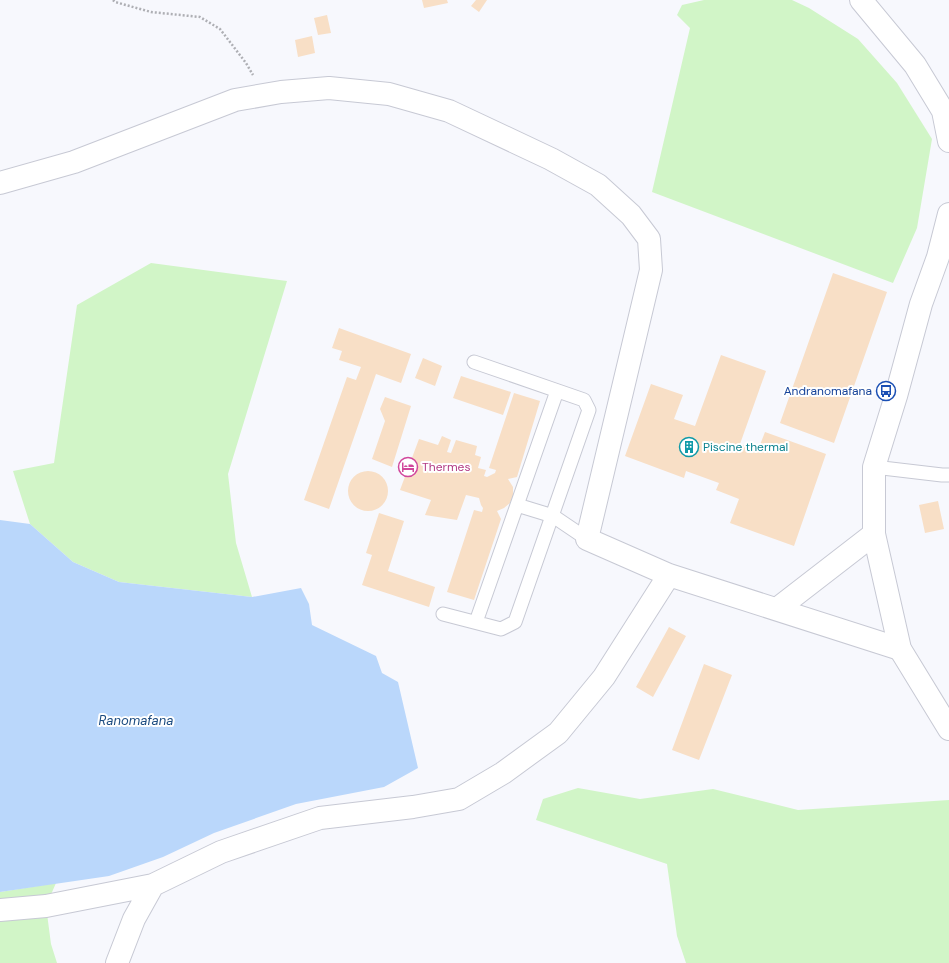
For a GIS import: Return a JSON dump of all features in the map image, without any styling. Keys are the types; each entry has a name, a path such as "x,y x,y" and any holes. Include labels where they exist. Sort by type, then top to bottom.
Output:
{"street":[{"path":"861,0 915,65 946,110 949,141"},
{"path":"0,183 74,162 235,100 280,92 329,88 389,94 449,111 551,159 598,185 632,215 649,239 651,270 587,539 669,575 777,608 900,649"},
{"path":"949,214 938,257 921,304 896,396 874,467 874,534 900,649 949,729"},
{"path":"777,608 874,534"},
{"path":"0,910 46,906 152,885 221,852 320,818 413,807 459,799 503,773 558,733 604,677 669,575"},
{"path":"117,963 134,919 152,885"}],"lane":[{"path":"443,614 501,629 515,622 589,410 584,400 474,362"},
{"path":"476,622 557,391"},
{"path":"874,467 949,475"},
{"path":"517,505 553,516 587,539"}],"path":[{"path":"113,0 115,2 152,12 200,17 220,29 246,63 266,95"}],"green space":[{"path":"704,0 792,0 809,8 858,39 897,83 932,139 917,228 893,283 652,192 690,28 677,15 682,5"},
{"path":"151,263 287,281 228,474 236,543 252,597 119,582 73,562 30,524 13,471 54,463 77,305"},
{"path":"578,788 640,799 713,789 798,810 949,800 949,963 686,963 677,936 667,864 536,820 543,799"},
{"path":"56,883 46,906 51,944 57,963 0,963 0,892"}],"water":[{"name":"Ranomafana","path":"0,520 30,524 73,562 119,582 252,597 301,588 309,604 312,625 376,656 382,673 398,682 418,768 384,787 296,804 214,833 163,857 109,876 0,892"}],"building":[{"path":"422,0 447,0 448,3 424,8"},
{"path":"476,0 487,0 479,12 471,6"},
{"path":"327,15 331,33 318,35 314,18"},
{"path":"312,36 315,53 298,57 295,40"},
{"path":"833,273 887,292 834,443 780,423"},
{"path":"339,328 411,354 401,383 376,374 329,509 304,500 347,377 356,380 361,367 339,360 342,351 332,348"},
{"name":"Piscine thermal","path":"721,355 766,371 740,444 758,450 765,432 826,454 794,546 730,523 739,499 716,490 719,483 686,471 684,478 625,456 651,384 683,395 674,419 695,426"},
{"path":"423,358 442,366 435,386 415,378"},
{"path":"461,376 511,392 503,415 453,398"},
{"path":"514,393 540,401 517,477 508,479 513,487 513,496 510,503 497,511 501,519 474,600 447,592 474,510 482,512 483,508 479,498 466,495 457,520 425,515 431,500 400,490 419,439 438,445 442,436 451,440 447,452 451,453 456,440 477,446 475,455 481,457 478,468 486,470 484,476 487,477 495,473 496,470 489,468"},
{"path":"385,397 411,406 392,467 372,459 385,421 380,409"},
{"path":"368,471 376,473 382,477 386,483 388,491 386,499 382,505 376,509 368,511 360,509 354,505 350,499 348,491 350,483 354,477 360,473"},
{"path":"938,501 944,529 925,533 919,505"},
{"path":"379,513 404,521 388,571 435,587 429,607 362,585 372,555 366,553"},
{"path":"669,627 686,636 653,697 636,687"},
{"path":"704,664 732,675 699,760 672,750"}],"place":[{"name":"Andranomafana","path":"886,391"},
{"name":"Piscine thermal","path":"689,447"},
{"name":"Thermes","path":"408,467"}]}
